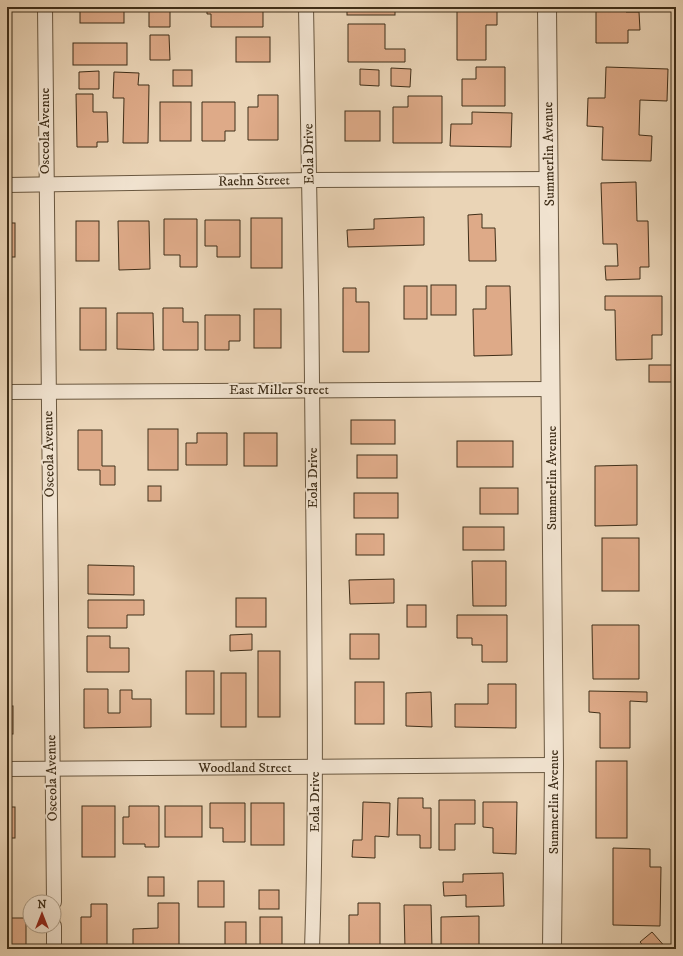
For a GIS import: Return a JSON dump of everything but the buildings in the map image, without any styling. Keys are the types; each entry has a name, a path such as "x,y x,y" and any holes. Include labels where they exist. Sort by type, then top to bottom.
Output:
{"street":[{"name":"Osceola Avenue","path":"45,7 54,894"},
{"name":"Eola Drive","path":"306,7 313,390 315,767 312,949"},
{"name":"Summerlin Avenue","path":"547,7 554,765 552,949"},
{"name":"Raehn Street","path":"7,185 310,180 549,180"},
{"name":"East Miller Street","path":"7,392 551,389"},
{"name":"Woodland Street","path":"7,769 554,765"},
{"path":"54,934 54,949"}]}
